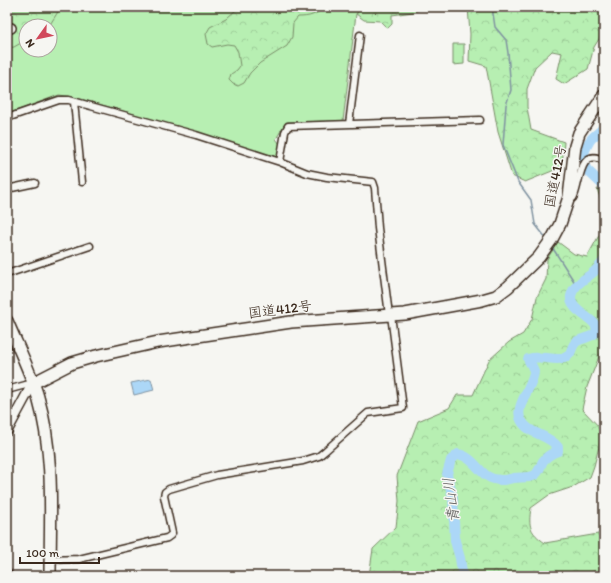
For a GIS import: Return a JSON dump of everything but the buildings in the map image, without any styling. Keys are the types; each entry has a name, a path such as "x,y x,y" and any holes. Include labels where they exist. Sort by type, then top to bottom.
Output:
{"highway":[{"name":"国道412号","path":"33,383 77,361 158,342 291,322 405,314 482,300 496,296 508,287 539,257 552,239 560,224 568,197 575,146 579,133 604,94"},
{"path":"7,321 38,397 49,448 51,480 50,576"}],"street":[{"path":"349,124 360,34"},
{"path":"7,118 59,100 74,102 196,135 280,162 307,173 327,177 373,182 376,188 378,228 403,408 368,413 325,451 311,459 217,475 169,489 165,492 164,496 172,533 167,538 79,559 50,560"},
{"path":"74,102 82,182"},
{"path":"280,162 285,132 288,126 480,120"},
{"path":"568,197 573,198 575,195 580,173 586,162 594,157 604,161"},
{"path":"7,189 36,183"},
{"path":"7,274 90,246"},
{"path":"7,390 33,383"},
{"path":"7,431 33,383"}],"green space":[{"path":"7,7 362,7 356,14 343,121 286,122 276,139 280,144 278,158 196,132 74,97 59,95 7,114"},
{"path":"7,7 61,7 54,18 18,18 18,45 7,48"},
{"path":"239,7 324,7 319,12 312,15 298,17 293,23 292,37 287,46 260,63 250,73 244,83 238,86 229,80 231,74 240,66 238,52 234,45 227,44 212,47 208,44 206,34 210,27 226,19"},
{"path":"362,7 426,7 413,12 392,15 392,24 388,28 380,21 364,20 356,14"},
{"path":"468,7 604,7 604,31 594,47 588,69 564,84 556,79 562,53 552,51 535,67 527,89 527,107 531,130 564,142 562,167 525,182 512,176 498,132 486,66 469,61 470,34"},
{"path":"453,44 464,44 464,64 453,65"},
{"path":"597,189 604,191 604,344 587,387 582,409 603,431 590,477 573,487 549,495 531,508 530,525 536,536 545,543 604,533 604,576 369,576 373,549 396,527 399,501 397,476 418,421 449,408 457,395 473,395 489,360 509,342 523,334 532,319 537,297 546,279 547,259 558,242 574,254 587,257 602,230 602,203"}],"water":[{"path":"151,379 154,390 134,395 131,383"}],"waterway":[{"path":"492,7 495,27 506,40 511,90 506,105 503,145 518,182 531,200 535,224 546,238"},
{"name":"青山川","path":"604,126 590,140 581,159 587,170 604,186"},
{"path":"552,247 577,286"},
{"name":"青山川","path":"461,576 462,572 460,558 455,541 453,498 447,474 451,460 458,454 465,456 489,477 504,480 535,475 543,461 558,451 558,447 554,442 529,429 521,420 519,415 522,402 534,371 528,359 538,357 560,359 567,357 576,342 595,333 597,329 595,325 575,307 571,296 578,284 596,270 604,261"}]}
